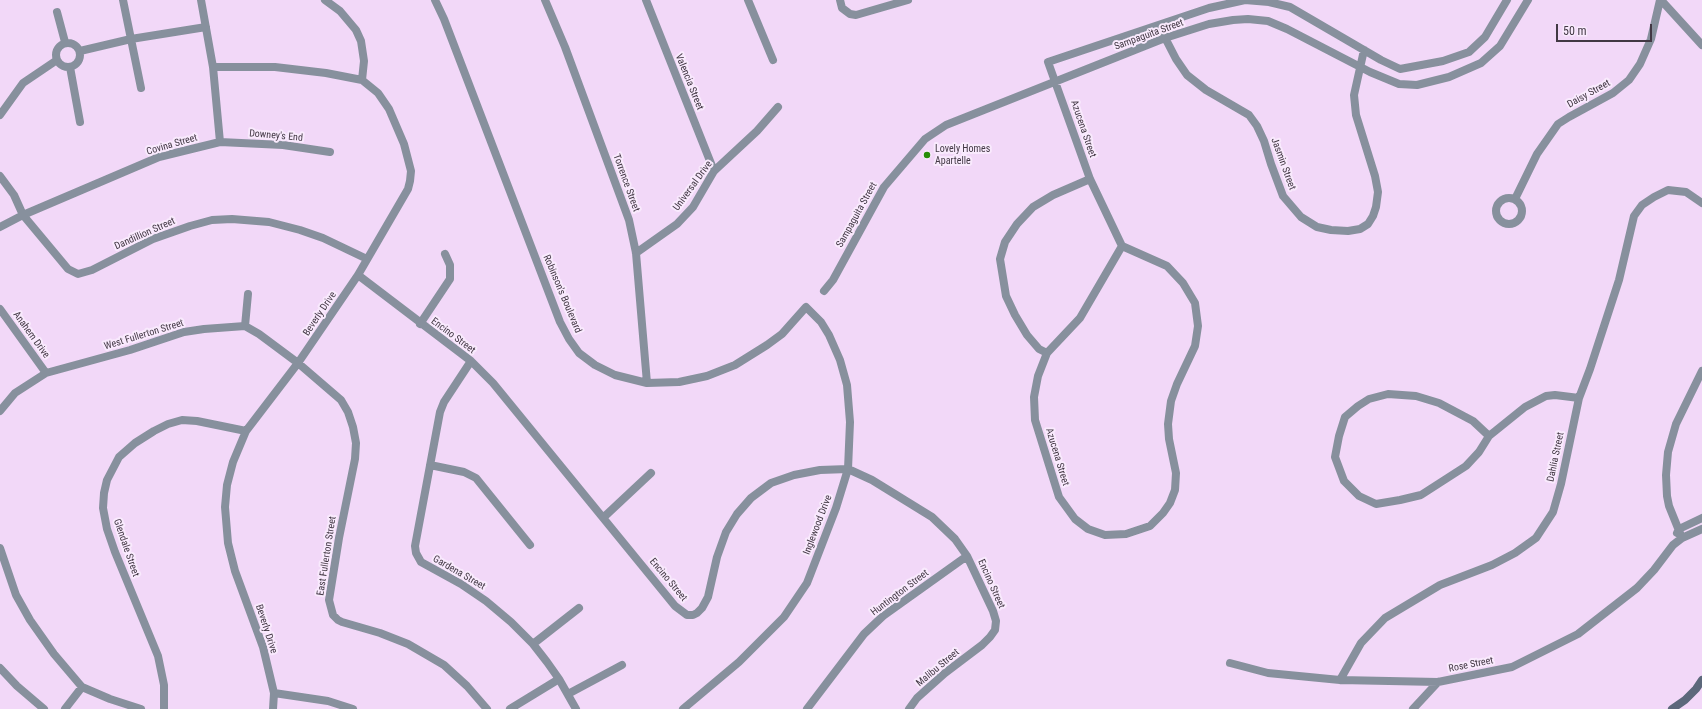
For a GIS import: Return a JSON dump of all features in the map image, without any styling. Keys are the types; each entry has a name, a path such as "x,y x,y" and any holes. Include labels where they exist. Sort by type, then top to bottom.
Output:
{"main road":[{"path":"1672,709 1692,692 1702,680"}],"street":[{"path":"123,0 141,88"},
{"path":"201,0 213,67 220,142"},
{"path":"325,0 340,11 356,30 361,41 364,61 362,80"},
{"name":"Robinson's Boulevard","path":"435,0 447,26 560,322 579,353 595,365 615,375 648,383 679,382 707,376 735,364 767,345 782,334 806,307"},
{"name":"Torrence Street","path":"545,0 565,47 629,220 636,253 648,383"},
{"name":"Valencia Street","path":"646,0 714,171"},
{"path":"748,0 774,60"},
{"path":"840,0 842,8 850,14 856,16 907,0"},
{"name":"Sampaguita Street","path":"1048,62 1209,8 1245,0 1269,2 1290,7 1400,69"},
{"path":"1399,84 1400,69 1443,61 1469,52 1485,38 1507,0"},
{"name":"Sampaguita Street","path":"824,291 833,280 884,187 925,139 946,125 1165,38 1209,24 1233,20 1248,19 1268,21 1399,84 1417,85 1449,77 1481,63 1500,46 1528,0"},
{"path":"1660,0 1702,45"},
{"name":"Daisy Street","path":"1515,199 1537,154 1558,124 1613,93 1630,80 1640,64 1650,39 1660,0"},
{"path":"57,12 65,42"},
{"name":"Jasmin Street","path":"1159,26 1176,59 1187,75 1206,90 1249,115 1258,126 1283,196 1301,217 1317,227 1331,230 1348,231 1360,229 1368,224 1376,207 1378,192 1375,176 1358,122 1354,95 1364,50"},
{"path":"80,51 131,39 206,27"},
{"path":"65,42 74,44 80,51 81,56 79,61 70,67 63,66 57,60 57,49 65,42"},
{"path":"0,115 23,83 57,60"},
{"name":"Azucena Street","path":"1048,62 1090,179 1122,246 1167,266 1183,283 1195,303 1198,326 1195,346 1177,384 1171,401 1168,424 1169,439 1176,473 1175,490 1164,513 1150,526 1126,534 1105,535 1088,529 1075,519 1058,497 1035,420 1034,397 1036,383 1047,353 1080,318 1122,246"},
{"name":"Beverly Drive","path":"213,67 275,66 362,80 378,93 389,109 404,144 411,171 408,189 358,276 298,363 246,431 233,462 227,485 225,506 228,543 235,571 263,647 274,693 273,709"},
{"path":"70,67 80,122"},
{"name":"Universal Drive","path":"636,253 677,224 693,207 714,171 757,131 778,107"},
{"name":"Downey's End","path":"220,142 283,145 330,152"},
{"name":"Covina Street","path":"0,227 23,215 160,157 220,142"},
{"name":"Dandillion Street","path":"0,176 14,195 23,215 68,268 78,274 92,270 153,239 212,220 232,219 269,222 323,238 367,259"},
{"path":"1047,353 1039,349 1027,335 1015,316 1006,296 1000,259 1005,242 1017,224 1032,207 1053,195 1090,179"},
{"name":"Dahlia Street","path":"1340,680 1361,643 1385,618 1440,585 1492,565 1515,553 1536,538 1552,512 1561,484 1579,398 1619,280 1634,216 1642,205 1668,190 1686,192 1702,204"},
{"path":"420,324 450,279 450,265 445,254"},
{"name":"Encino Street","path":"358,276 471,361 493,383 604,517 675,606 682,612 693,615 702,608 708,596 726,532 737,514 751,498 771,483 794,475 820,470 848,470 872,480 932,517 955,539 966,556 996,621 994,630 990,637 982,645"},
{"path":"248,294 245,326 259,334 298,363"},
{"name":"Inglewood Drive","path":"683,709 739,662 784,617 807,583 836,508 848,470 850,422 847,385 840,360 829,335 821,322 806,307"},
{"name":"Anahem Drive","path":"0,309 46,373"},
{"name":"West Fullerton Street","path":"0,411 15,393 46,373 130,350 184,332 228,326 245,326"},
{"name":"Gardena Street","path":"471,361 444,402 440,412 415,546 418,558 428,566 461,584 486,601 511,622 533,644 559,679 576,709"},
{"name":"East Fullerton Street","path":"298,363 341,400 354,427 356,443 355,459 339,538 329,600 333,615 342,622 380,633 408,644 444,665 467,686 487,709"},
{"path":"1682,538 1669,506 1667,496 1666,475 1668,452 1676,424 1702,371"},
{"path":"1489,436 1473,421 1439,402 1416,396 1388,394 1369,399 1345,417 1338,436 1335,457 1344,481 1360,496 1376,504 1421,495 1466,466 1479,452 1489,436 1525,407 1546,396 1555,395 1579,398"},
{"name":"Glendale Street","path":"164,709 164,685 158,656 107,529 103,508 107,480 119,457 135,443 168,424 182,420 197,421 246,431"},
{"path":"430,465 464,472 476,478 530,545"},
{"path":"604,517 652,473"},
{"path":"1679,528 1702,518"},
{"name":"Rose Street","path":"1673,546 1679,528"},
{"name":"Rose Street","path":"1230,663 1268,673 1340,680 1438,682 1512,667 1578,634 1637,588 1673,546 1682,538 1702,529"},
{"path":"0,548 16,595 30,620 54,654 82,687 110,699 141,709"},
{"name":"Huntington Street","path":"807,709 864,634 883,616 966,556"},
{"path":"533,644 579,608"},
{"name":"Malibu Street","path":"909,709 917,698 982,645"},
{"path":"568,694 622,665"},
{"path":"0,668 16,686 44,709"},
{"path":"510,709 559,679"},
{"path":"1413,709 1438,682"},
{"path":"65,709 82,687"},
{"path":"274,693 328,701 353,709"}],"place":[{"name":"Lovely Homes Apartelle","path":"927,155"}]}
